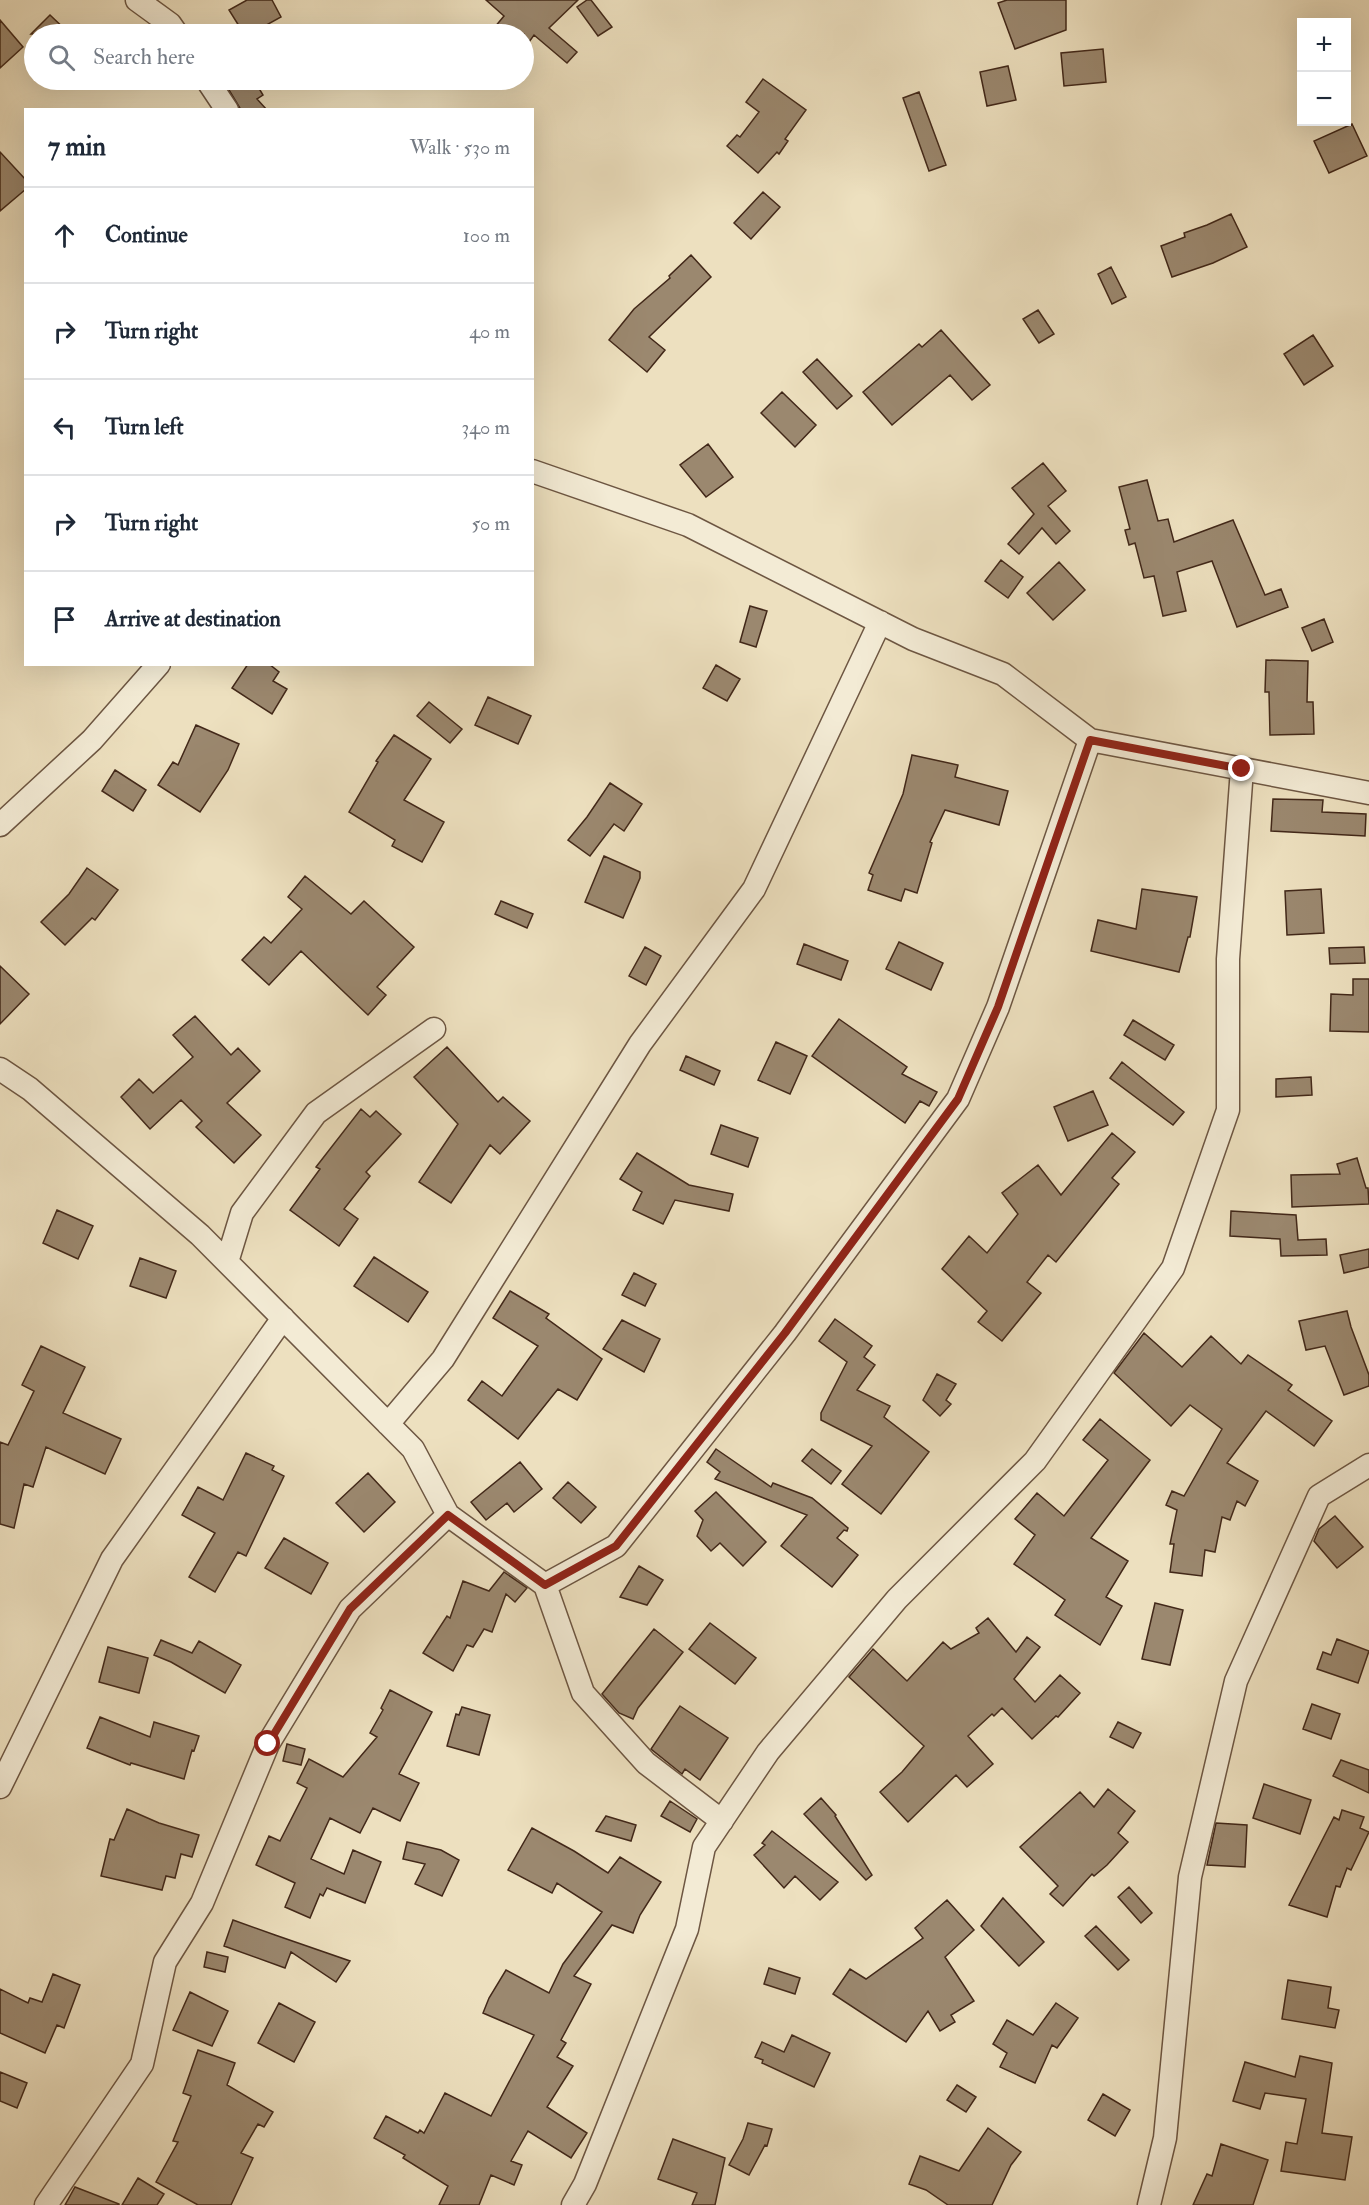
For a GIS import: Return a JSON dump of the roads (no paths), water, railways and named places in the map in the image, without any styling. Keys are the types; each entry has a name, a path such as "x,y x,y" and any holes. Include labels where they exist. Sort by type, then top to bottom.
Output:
{"street":[{"path":"137,0 170,24"},
{"path":"214,90 226,108"},
{"path":"534,472 688,525 913,639 1003,674 1090,740 1369,793"},
{"path":"388,1424 443,1359 640,1044 754,889 880,622"},
{"path":"0,825 92,740 157,666"},
{"path":"545,1585 616,1546 785,1333 958,1099 998,1007 1090,740"},
{"path":"573,2205 585,2184 687,1929 704,1848 768,1752 897,1599 1035,1461 1173,1268 1227,1110 1227,958 1242,769"},
{"path":"227,1262 242,1214 316,1113 434,1029"},
{"path":"0,1069 30,1089 200,1235 413,1449 448,1515 545,1585 583,1693 646,1762 722,1821"},
{"path":"0,1787 112,1559 283,1318"},
{"path":"1149,2205 1165,2138 1190,1877 1236,1681 1319,1496 1369,1465"},
{"path":"46,2205 142,2064 165,1962 202,1903 268,1744 350,1609 448,1515"}]}
